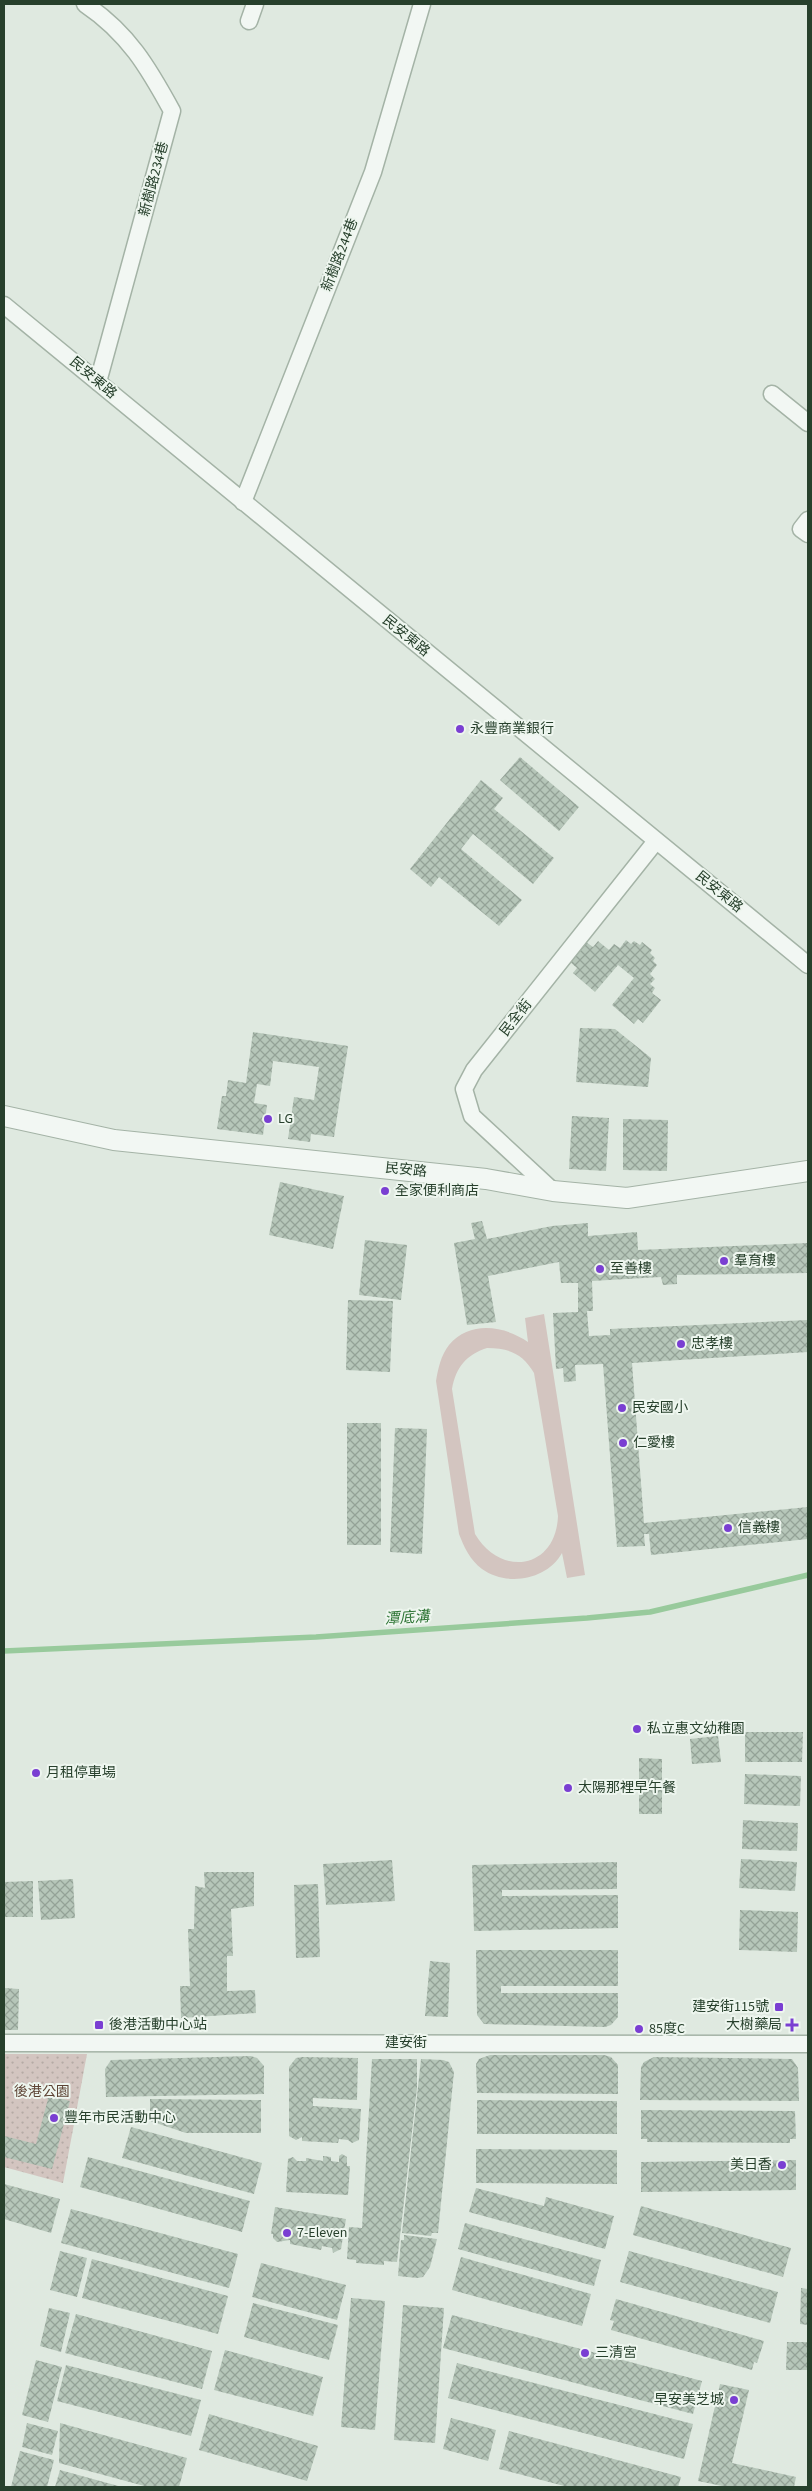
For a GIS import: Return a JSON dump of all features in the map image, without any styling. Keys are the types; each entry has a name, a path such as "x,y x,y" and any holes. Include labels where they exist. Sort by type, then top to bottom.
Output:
{"street":[{"name":"新樹路234巷","path":"85,4 106,18 145,63 172,111 98,382"},
{"path":"249,21 255,4"},
{"name":"新樹路244巷","path":"243,502 373,172 422,4"},
{"name":"民安東路","path":"4,305 808,965"},
{"path":"772,394 808,423"},
{"name":"民全街","path":"553,1191 472,1116 464,1089 474,1070 656,841"},
{"name":"民安路","path":"4,1116 114,1140 486,1179 553,1191 627,1198 808,1172"},
{"name":"建安街","path":"4,2043 808,2044"}],"green space":[{"path":"544,1314 585,1575 567,1578 562,1553 555,1562 537,1575 514,1579 492,1575 474,1562 459,1534 436,1381 440,1362 446,1349 457,1337 477,1329 498,1329 509,1332 528,1342 525,1318","holes":["487,1348 502,1349 515,1353 530,1366 534,1373 558,1516 555,1534 548,1547 538,1557 526,1561 512,1562 499,1557 486,1548 475,1534 452,1389 456,1374 463,1363 473,1354"]},
{"name":"後港公園","path":"4,2054 87,2054 63,2183 4,2167"}],"building":[{"path":"520,757 579,807 559,831 500,780"},
{"path":"481,780 503,798 494,809 554,858 533,884 473,834 461,849 522,900 499,926 439,877 431,887 410,869"},
{"path":"626,940 631,944 634,941 640,945 642,942 652,950 650,953 655,958 653,961 657,965 650,974 655,979 650,984 655,988 652,993 661,1000 643,1023 638,1019 634,1024 612,1005 634,978 618,965 595,992 573,973 577,968 570,962 586,942 593,947 598,941 609,950 614,944 620,948"},
{"path":"580,1028 615,1029 651,1058 648,1087 576,1082"},
{"path":"253,1032 348,1046 334,1137 311,1134 310,1142 288,1139 294,1097 314,1100 319,1067 273,1061 270,1086 257,1084 254,1103 267,1105 263,1135 217,1129 222,1096 226,1096 228,1080 246,1083"},
{"path":"572,1116 609,1118 606,1171 569,1169"},
{"path":"623,1119 668,1120 667,1171 623,1170"},
{"path":"280,1182 344,1196 333,1249 269,1235"},
{"path":"482,1221 487,1239 552,1226 588,1223 588,1236 637,1232 638,1250 808,1243 808,1273 677,1275 677,1284 663,1285 661,1277 592,1281 593,1311 587,1311 589,1336 610,1335 610,1329 808,1320 808,1352 632,1363 644,1523 808,1507 808,1539 651,1555 649,1534 644,1534 645,1546 617,1547 603,1364 575,1365 576,1381 564,1382 563,1368 556,1369 553,1313 578,1312 578,1283 561,1283 559,1262 488,1276 496,1322 467,1325 454,1243 475,1239 471,1223"},
{"path":"365,1240 407,1245 401,1300 359,1295"},
{"path":"348,1300 393,1301 390,1372 346,1370"},
{"path":"347,1423 381,1423 381,1545 347,1545"},
{"path":"395,1428 427,1429 422,1554 390,1552"},
{"path":"745,1732 803,1732 802,1762 745,1762"},
{"path":"718,1736 721,1762 692,1764 690,1739"},
{"path":"639,1758 662,1759 662,1814 639,1814"},
{"path":"745,1774 801,1776 800,1806 744,1804"},
{"path":"743,1820 798,1823 797,1851 742,1849"},
{"path":"741,1859 797,1862 795,1891 739,1888"},
{"path":"392,1860 395,1901 326,1905 323,1864"},
{"path":"617,1862 617,1889 502,1890 502,1896 618,1895 618,1928 474,1931 472,1865"},
{"path":"204,1872 254,1872 254,1906 231,1909 233,1956 227,1956 227,1991 255,1990 256,2013 181,2018 180,1986 190,1986 188,1929 194,1929 195,1886 205,1888"},
{"path":"73,1879 75,1918 41,1920 38,1881"},
{"path":"33,1881 33,1917 4,1917 4,1882"},
{"path":"318,1884 320,1957 296,1958 294,1885"},
{"path":"740,1910 798,1912 797,1952 739,1950"},
{"path":"476,1950 618,1950 618,1986 501,1986 501,1993 618,1993 618,2017 611,2025 605,2027 484,2024 477,2015"},
{"path":"430,1961 450,1963 448,2017 425,2016"},
{"path":"4,1988 19,1989 18,2030 4,2030"},
{"path":"490,2055 604,2055 611,2057 618,2065 618,2094 477,2093 476,2064 479,2059"},
{"path":"251,2056 257,2058 264,2066 264,2094 106,2097 105,2069 111,2060"},
{"path":"654,2057 792,2059 798,2068 799,2101 640,2100 641,2067 644,2062"},
{"path":"296,2058 358,2058 357,2100 313,2098 313,2106 361,2109 359,2140 352,2143 348,2140 339,2139 338,2143 302,2141 302,2137 296,2140 289,2136 289,2067"},
{"path":"372,2059 417,2059 417,2088 397,2262 384,2261 384,2265 356,2263 356,2260 347,2259 349,2227 362,2228"},
{"path":"421,2059 449,2062 454,2072 438,2233 432,2233 431,2236 402,2233"},
{"name":"豐年市民活動中心","path":"49,2095 70,2101 52,2169 4,2157 4,2136 36,2144"},
{"path":"150,2099 261,2100 261,2133 186,2133 150,2121"},
{"path":"477,2100 617,2101 617,2134 477,2134"},
{"path":"641,2110 795,2111 796,2139 790,2139 790,2143 647,2142 647,2139 641,2139"},
{"path":"131,2127 262,2163 254,2194 122,2158"},
{"path":"476,2149 617,2150 617,2184 476,2183"},
{"path":"342,2154 347,2157 347,2166 350,2166 348,2195 286,2192 288,2159 293,2157 297,2161 306,2161 306,2158 323,2161 323,2156 331,2157 331,2161 339,2162 339,2156"},
{"path":"88,2157 250,2201 242,2232 80,2187"},
{"path":"796,2160 796,2190 641,2192 641,2162"},
{"path":"4,2184 60,2199 51,2233 4,2219"},
{"path":"476,2188 544,2206 546,2197 614,2216 605,2249 469,2212"},
{"path":"641,2206 791,2248 783,2277 633,2235"},
{"path":"275,2207 346,2219 341,2249 333,2253 332,2248 322,2246 321,2250 290,2244 290,2240 277,2242 273,2238 273,2234 271,2234"},
{"path":"71,2209 238,2254 229,2288 61,2243"},
{"path":"465,2223 601,2260 594,2286 458,2249"},
{"path":"404,2235 437,2239 430,2267 423,2277 398,2276 401,2240 404,2240"},
{"path":"60,2251 87,2258 77,2297 50,2290"},
{"path":"629,2251 778,2292 770,2323 620,2282"},
{"path":"461,2257 591,2294 582,2326 452,2290"},
{"path":"92,2259 228,2296 218,2334 82,2298"},
{"path":"261,2263 346,2285 337,2320 252,2297"},
{"path":"801,2288 808,2289 808,2325 800,2324"},
{"path":"351,2298 385,2301 375,2430 341,2427"},
{"path":"616,2299 764,2341 757,2363 754,2362 752,2370 611,2330 614,2321 610,2320"},
{"path":"253,2303 338,2325 329,2360 244,2337"},
{"path":"403,2305 444,2308 435,2443 394,2440"},
{"path":"49,2308 70,2313 61,2352 40,2346"},
{"path":"76,2314 212,2351 202,2389 65,2353"},
{"path":"452,2315 702,2381 693,2414 443,2348"},
{"path":"787,2342 808,2342 808,2370 786,2370"},
{"path":"225,2350 323,2377 313,2416 214,2390"},
{"path":"36,2360 62,2367 48,2422 22,2415"},
{"path":"457,2363 693,2424 684,2459 448,2398"},
{"path":"66,2365 201,2400 191,2436 57,2401"},
{"path":"720,2384 749,2390 732,2463 796,2477 794,2487 727,2487 698,2481"},
{"path":"209,2414 318,2446 307,2481 199,2450"},
{"path":"451,2418 496,2430 488,2461 443,2449"},
{"path":"27,2423 58,2431 52,2455 22,2447"},
{"path":"60,2423 187,2458 179,2487 148,2487 59,2463"},
{"path":"509,2431 681,2477 678,2487 568,2487 499,2469"},
{"path":"20,2451 54,2460 47,2487 11,2487"},
{"path":"60,2470 122,2487 55,2487"}],"waterway":[{"name":"潭底溝","path":"4,1651 316,1637 587,1618 650,1612 808,1575"}],"place":[{"name":"永豐商業銀行","path":"460,729"},
{"name":"LG","path":"268,1119"},
{"name":"全家便利商店","path":"385,1191"},
{"name":"羣育樓","path":"724,1261"},
{"name":"至善樓","path":"600,1269"},
{"name":"忠孝樓","path":"681,1344"},
{"name":"民安國小","path":"622,1408"},
{"name":"仁愛樓","path":"623,1443"},
{"name":"信義樓","path":"728,1528"},
{"name":"私立惠文幼稚園","path":"637,1729"},
{"name":"月租停車場","path":"36,1773"},
{"name":"太陽那裡早午餐","path":"568,1788"},
{"name":"建安街115號","path":"779,2007"},
{"name":"後港活動中心站","path":"99,2025"},
{"name":"大樹藥局","path":"792,2025"},
{"name":"85度C","path":"639,2029"},
{"name":"豐年市民活動中心","path":"54,2118"},
{"name":"美日香","path":"782,2165"},
{"name":"7-Eleven","path":"287,2233"},
{"name":"三清宮","path":"585,2353"},
{"name":"早安美芝城","path":"734,2400"}]}
